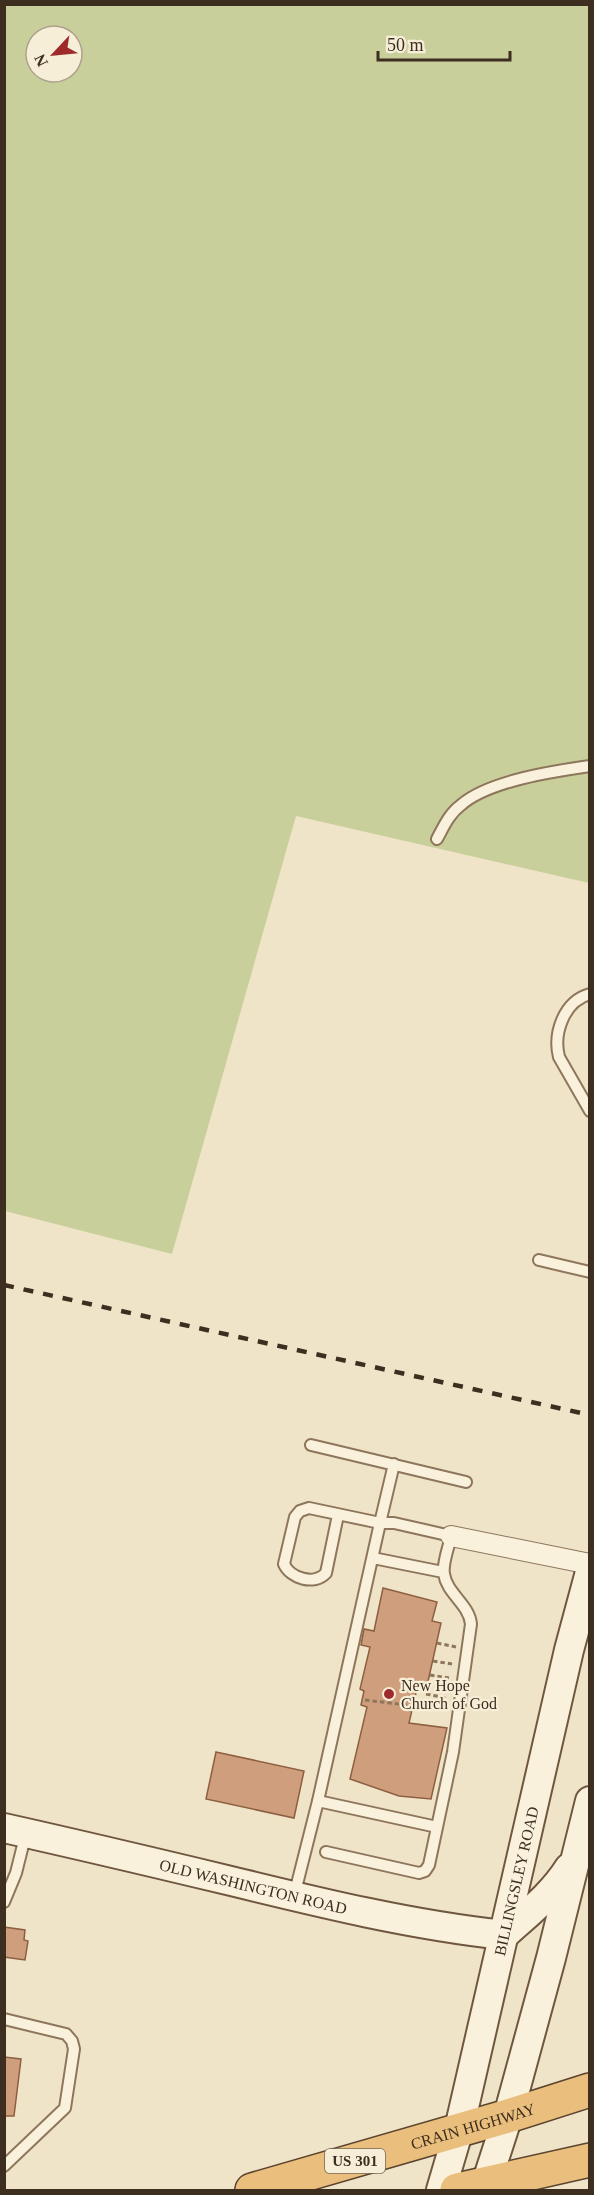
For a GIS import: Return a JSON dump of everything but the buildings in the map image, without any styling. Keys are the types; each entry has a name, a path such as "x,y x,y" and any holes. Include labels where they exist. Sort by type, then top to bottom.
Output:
{"highway":[{"name":"CRAIN HIGHWAY","path":"252,2190 590,2090"},
{"path":"476,2188 590,2160"},
{"path":"547,2190 590,2168"}],"main road":[{"name":"BILLINGSLEY ROAD","path":"441,2190 459,2129 566,1662 590,1572"},
{"path":"476,2188 508,2116 590,1802"},
{"name":"OLD WASHINGTON ROAD","path":"15,1831 342,1908 456,1930 504,1935"},
{"path":"504,1935 561,1881 577,1854"}],"street":[{"path":"451,1536 590,1564"}],"lane":[{"path":"437,839 448,818 462,803 484,791 512,781 590,766"},
{"path":"590,994 572,1004 563,1017 557,1048 559,1057 590,1111"},
{"path":"539,1260 590,1272"},
{"path":"311,1445 466,1482"},
{"path":"294,1896 318,1801 394,1464"},
{"path":"326,1852 419,1873 425,1871 429,1865 453,1752 471,1624 470,1616 447,1584 443,1572 451,1536 394,1523 380,1523 309,1509 300,1511 295,1517 284,1564 287,1571 292,1575 315,1580 326,1573 338,1515"},
{"path":"373,1558 443,1572"},
{"path":"318,1801 437,1827"},
{"path":"4,1902 16,1874 15,1831"},
{"path":"4,2019 66,2034 72,2041 74,2049 65,2108 4,2166"}],"path":[{"path":"433,1661 465,1666"},
{"path":"430,1675 463,1681"},
{"path":"426,1694 460,1701"},
{"path":"365,1700 423,1707"}],"green space":[{"path":"4,5 589,5 589,883 296,816 172,1254 5,1211"}],"railway":[{"path":"4,1285 590,1415"}],"place":[{"name":"New Hope Church of God","path":"389,1694"}]}
